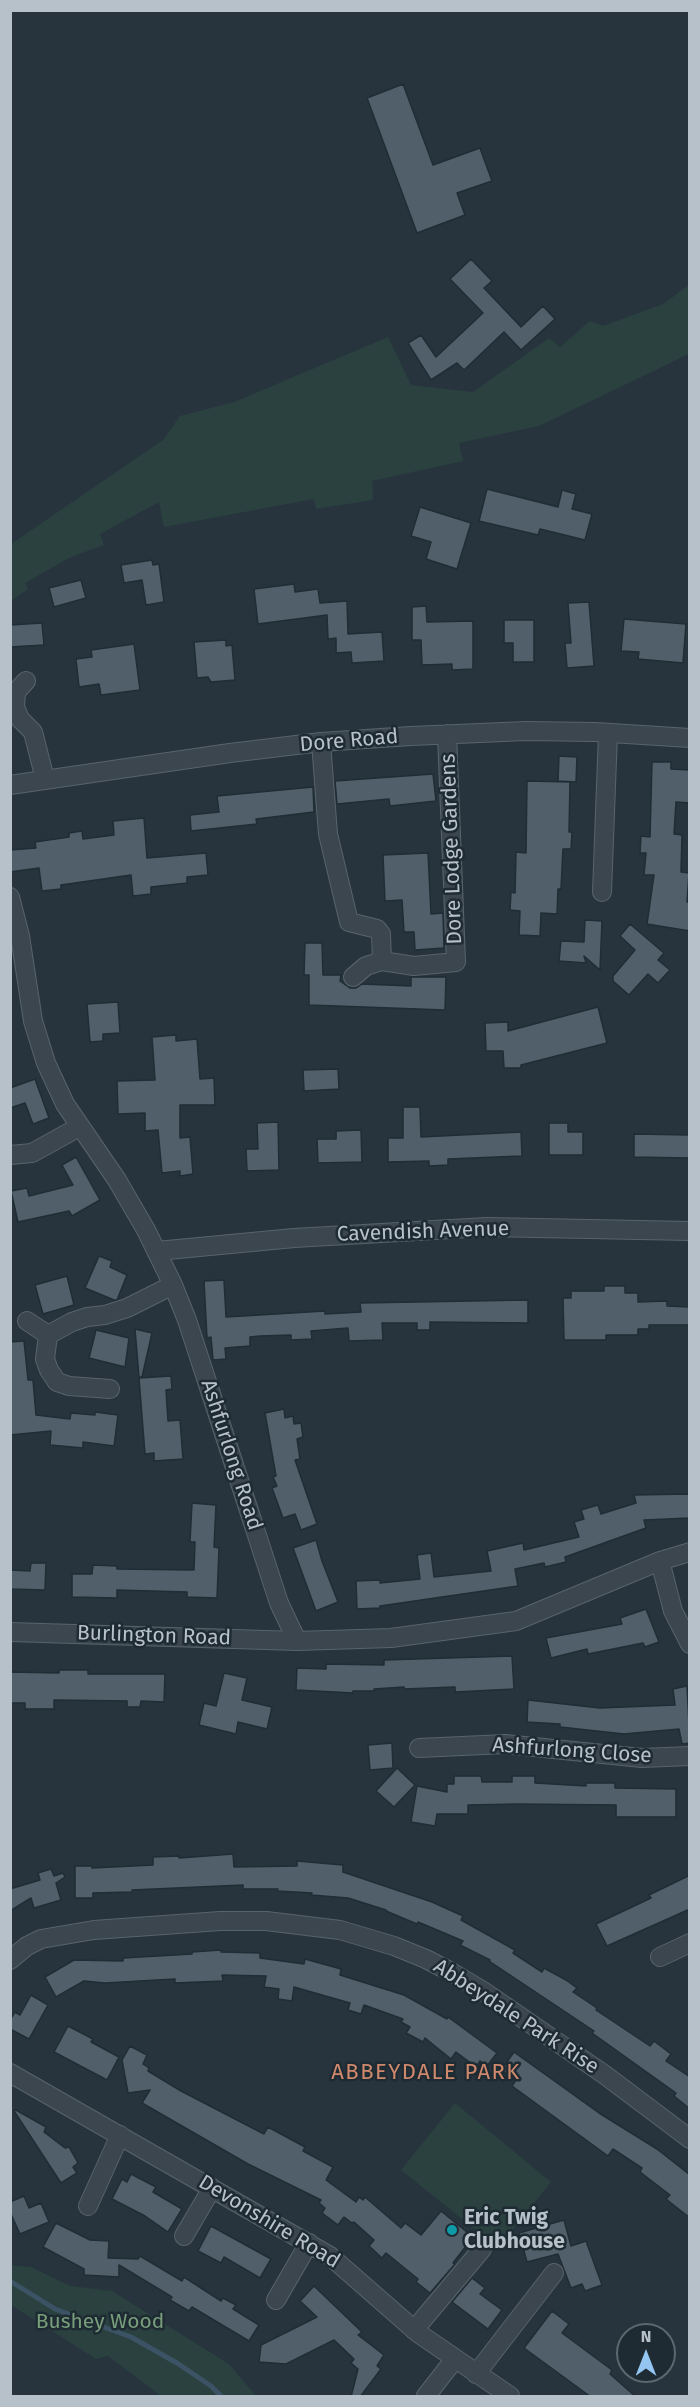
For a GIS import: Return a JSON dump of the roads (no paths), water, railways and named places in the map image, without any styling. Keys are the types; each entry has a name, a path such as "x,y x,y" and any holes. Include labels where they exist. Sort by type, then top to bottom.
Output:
{"street":[{"path":"17,688 15,707 20,719 33,732 45,779"},
{"name":"Dore Road","path":"10,784 321,742 526,731 690,738"},
{"path":"602,892 608,733"},
{"name":"Dore Lodge Gardens","path":"382,961 414,966 456,962 447,734"},
{"path":"321,742 328,834 349,922 377,929 381,934 382,961 366,966 353,977"},
{"name":"Ashfurlong Road","path":"10,897 20,936 33,1021 54,1084 79,1127 117,1180 157,1251 173,1285 188,1320 279,1603 297,1641"},
{"path":"10,1155 32,1153 79,1127"},
{"name":"Cavendish Avenue","path":"157,1251 294,1238 488,1227 690,1232"},
{"path":"110,1389 78,1388 57,1382 45,1359 48,1335 72,1322 127,1308 173,1285"},
{"path":"27,1321 48,1335"},
{"path":"297,1641 391,1638 516,1621 660,1561 690,1552"},
{"path":"660,1561 673,1611 690,1644"},
{"name":"Burlington Road","path":"10,1632 297,1641"},
{"name":"Ashfurlong Close","path":"419,1748 505,1744 642,1758 690,1756"},
{"name":"Abbeydale Park Rise","path":"10,1960 27,1946 41,1940 94,1930 220,1921 266,1921 348,1932 426,1959 483,1991 605,2075 690,2139"},
{"path":"660,1957 690,1943"},
{"name":"Devonshire Road","path":"10,2073 330,2256 350,2271 414,2330 510,2397"},
{"path":"88,2206 120,2135"},
{"path":"184,2236 212,2188"},
{"path":"276,2300 309,2243"},
{"path":"414,2330 482,2248"},
{"path":"476,2374 554,2273"},
{"path":"426,2397 454,2360"}],"waterway":[{"path":"10,2281 55,2309 131,2337 177,2363 211,2386 221,2396"}],"place":[{"name":"Eric Twig Clubhouse","path":"452,2230"}],"district":[{"name":"ABBEYDALE PARK","path":"426,2073"}],"park label":[{"name":"Bushey Wood","path":"100,2322"}]}
